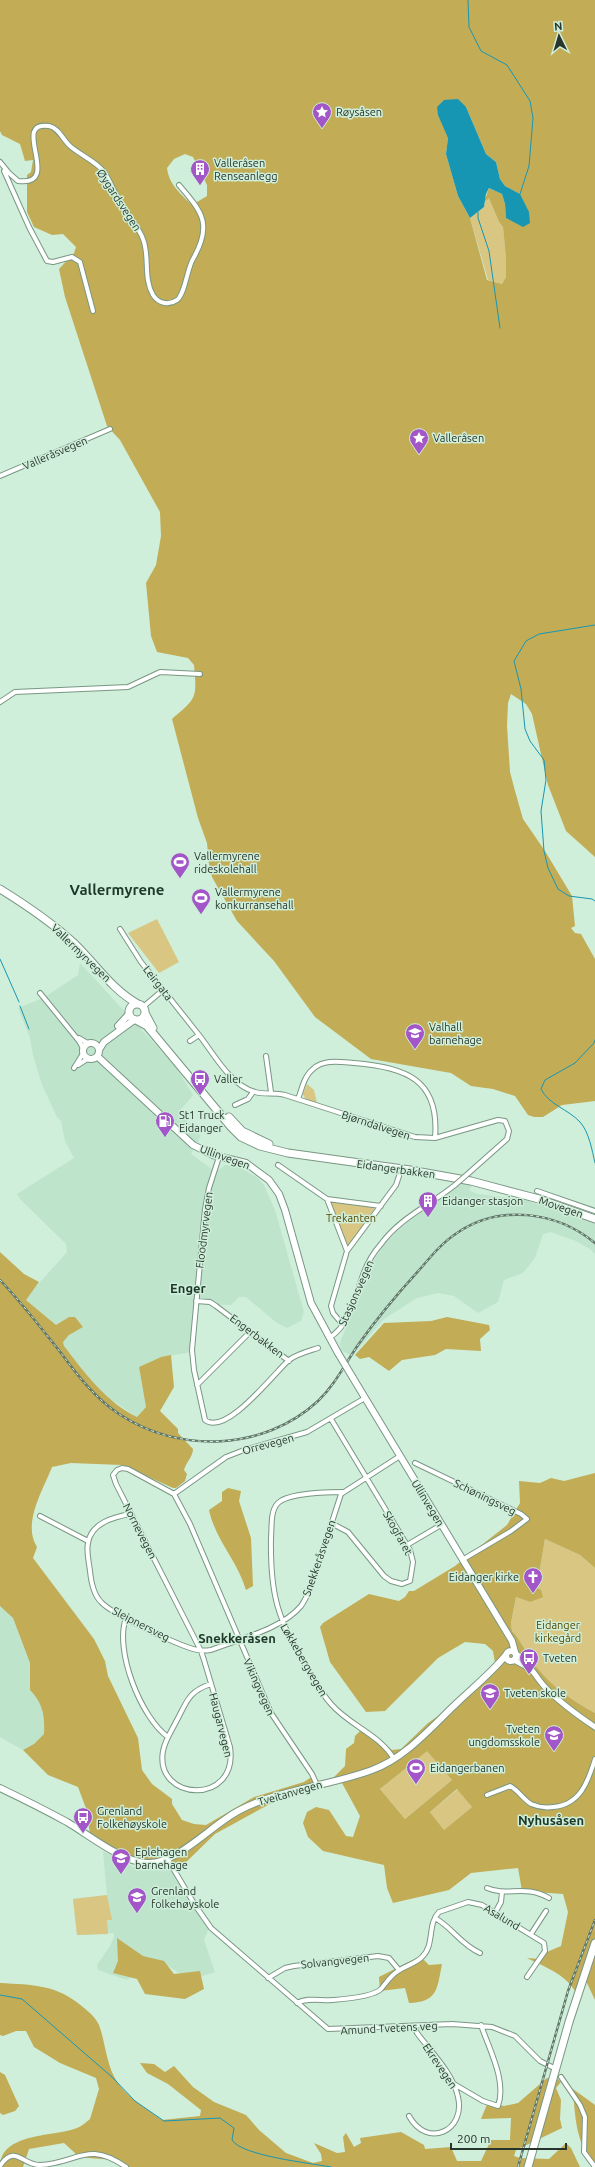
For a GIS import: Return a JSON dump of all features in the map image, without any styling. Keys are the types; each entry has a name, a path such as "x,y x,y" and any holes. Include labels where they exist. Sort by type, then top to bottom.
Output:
{"main road":[{"name":"Vallermyrvegen","path":"0,889 60,932 90,959 120,993 142,1008 151,1025 240,1132"},
{"name":"Vallermyrvegen","path":"120,993 129,1013 135,1020 147,1026 240,1132"},
{"path":"132,1006 142,1008 142,1018 135,1020 104,1042 98,1053 89,1058 84,1051 91,1044 105,1037 123,1022 132,1006"},
{"name":"Ullinvegen","path":"91,1044 98,1053 186,1139 202,1150 219,1157 240,1160 252,1166 263,1173 276,1189 285,1210 308,1296 329,1338 512,1641 515,1653"},
{"name":"Eidangerbakken","path":"240,1132 261,1142 311,1156 410,1170 480,1183"},
{"name":"Movegen","path":"480,1183 539,1199 595,1219"},
{"name":"Ullinvegen","path":"504,1629 508,1642 507,1654"},
{"path":"515,1653 512,1661 508,1659 507,1654 515,1653"},
{"name":"Tveitanvegen","path":"0,1788 67,1822 134,1861 153,1863 168,1860 217,1824 246,1807 274,1796 362,1774 394,1760 412,1746 484,1678 507,1654"},
{"name":"Tveitanvegen","path":"484,1678 512,1661"},
{"path":"528,2167 569,2022 595,1943"},
{"path":"532,2167 572,2023 595,1952"}],"street":[{"name":"Øygardsvegen","path":"0,163 8,174 18,181 32,179 38,172 39,166 33,145 33,135 37,129 44,126 56,129 69,145 103,171 122,207 144,241 148,281 151,291 157,299 164,303 173,302 179,297 187,269 200,246 203,235 204,220 201,212 179,185"},
{"path":"0,163 29,227 47,260 53,262 72,257 80,262 93,311"},
{"name":"Valleråsvegen","path":"0,476 110,429"},
{"path":"0,702 15,692 128,687 160,672 200,674"},
{"name":"Leirgata","path":"120,929 129,945 198,1035 234,1078 253,1092"},
{"path":"142,1008 163,990"},
{"path":"40,993 74,1035 84,1051 75,1067 89,1058"},
{"name":"Ullinvegen","path":"74,1035 91,1044"},
{"path":"190,1041 198,1035"},
{"path":"266,1056 271,1092"},
{"path":"298,1099 310,1072 322,1064 339,1062 387,1067 416,1080 430,1097 435,1111 435,1138"},
{"path":"235,1105 248,1099 253,1092"},
{"name":"Bjørndalvegen","path":"253,1092 271,1092 298,1099 404,1134 435,1138 498,1120 505,1121 509,1131 508,1139 471,1171"},
{"name":"Floodmyrvegen","path":"219,1157 207,1196 192,1350 197,1385 204,1417 207,1422 219,1421 234,1415 288,1361"},
{"path":"278,1164 326,1199 381,1206"},
{"name":"Stasjonsvegen","path":"329,1338 343,1325 351,1309 364,1271 381,1244 416,1212 455,1186 471,1171"},
{"path":"343,1325 333,1313 331,1306 347,1251 396,1185 399,1176"},
{"name":"Movegen","path":"537,1191 595,1211"},
{"path":"326,1199 347,1251"},
{"name":"Engerbakken","path":"196,1301 210,1302 288,1361 318,1348"},
{"path":"197,1385 250,1332"},
{"name":"Orrevegen","path":"174,1494 226,1457 244,1450 300,1435 331,1419 365,1398"},
{"name":"Skogfaret","path":"331,1419 407,1545 413,1559 412,1577 407,1583 399,1584 384,1576 348,1532 331,1523"},
{"path":"343,1492 400,1456"},
{"name":"Schøningsveg","path":"415,1463 515,1511 527,1519 511,1531 462,1560"},
{"name":"Nornevegen","path":"174,1494 128,1469 117,1470 114,1478 130,1514 201,1651"},
{"name":"Snekkeråsvegen","path":"201,1651 211,1650 282,1622 295,1612 306,1598 338,1500 343,1492"},
{"name":"Løkkebergvegen","path":"343,1492 290,1497 279,1502 275,1508 272,1526 271,1580 282,1622 294,1647 330,1703 346,1718 384,1745 394,1760"},
{"name":"Vikingvegen","path":"174,1494 188,1520 270,1713 312,1774 317,1785"},
{"path":"40,1516 88,1541 98,1527 105,1521 130,1514"},
{"path":"407,1545 441,1525"},
{"name":"Sleipnersveg","path":"88,1541 91,1577 97,1596 105,1606 126,1618 188,1647 201,1651"},
{"path":"126,1618 122,1631 126,1659 133,1683 152,1719 168,1738"},
{"name":"Haugarvegen","path":"201,1651 211,1684 231,1755 229,1770 219,1783 202,1791 188,1790 176,1784 167,1775 163,1761 163,1753 168,1738 191,1694 199,1688 211,1684"},
{"path":"515,1653 526,1662 530,1669 558,1700 595,1727"},
{"path":"512,1661 530,1669"},
{"path":"487,1795 510,1786 523,1799 537,1806 562,1806 580,1795 595,1759"},
{"name":"Amund Tvetens veg","path":"168,1860 202,1917 211,1928 297,2002 320,2024 333,2030 414,2026 481,2026 508,2032 522,2042 540,2061 552,2067"},
{"path":"487,1888 502,1892 530,1890 549,1898"},
{"path":"495,1913 502,1902 502,1892"},
{"name":"Asalund","path":"435,1918 443,1911 472,1902 477,1902 531,1934 544,1943 545,1948 527,1977"},
{"path":"531,1934 546,1911"},
{"path":"297,2002 304,2000 347,1999 375,1993 399,1970 415,1962 425,1953 430,1940 435,1918 446,1926 464,1945 480,1953"},
{"name":"Solvangvegen","path":"268,1978 285,1968 294,1966 378,1956 389,1958 399,1970"},
{"name":"Ekrevegen","path":"409,2116 419,2129 424,2132 437,2134 446,2130 456,2121 459,2109 459,2098 454,2084 417,2033 414,2026"},
{"path":"454,2084 483,2102 498,2106 500,2089 498,2076 481,2026"},
{"path":"561,2077 584,2113 586,2126 584,2152 595,2167"},
{"path":"0,2166 12,2155 21,2157 37,2165 92,2153 109,2157 126,2167"}],"shaded area":[{"path":"0,0 595,0 595,857 566,831 548,785 532,714 526,704 511,694 508,703 507,726 510,772 523,819 545,851 572,896 575,926 571,928 575,933 581,934 595,959 595,1101 562,1105 543,1117 534,1117 528,1115 515,1096 493,1089 471,1086 451,1073 371,1059 315,1017 274,961 237,921 212,877 207,843 198,818 172,719 191,701 194,696 194,665 188,658 157,652 151,636 146,583 156,565 161,536 160,512 120,440 107,426 65,297 59,269 74,253 76,247 63,234 52,235 34,227 27,212 27,175 31,172 33,160 25,161 20,144 2,135 0,131","holes":["466,107 486,154 496,162 500,179 505,186 520,194 506,218 505,204 502,194 489,188 484,202 489,198 499,222 503,227 506,277 502,284 487,280 470,218 458,196 446,154 448,138","185,154 193,157 207,185 207,196 192,205 173,184 167,168 174,159"]},
{"path":"80,963 176,1067 193,1095 179,1112 201,1136 191,1154 216,1172 225,1165 239,1167 258,1178 264,1185 275,1210 304,1312 301,1321 287,1328 277,1323 246,1297 239,1297 231,1305 200,1304 197,1309 193,1352 161,1357 139,1367 146,1407 137,1417 110,1399 90,1379 64,1346 63,1342 69,1335 83,1327 75,1318 69,1317 56,1325 25,1299 67,1252 66,1244 20,1199 17,1194 74,1158 65,1141 61,1121 57,1117 42,1085 33,1055 30,1038 18,1008 43,998 78,975"},
{"path":"459,1183 472,1186 469,1190 477,1194 526,1200 595,1224 595,1254 590,1249 576,1241 550,1232 543,1234 535,1258 523,1273 504,1280 498,1302 478,1313 454,1296 438,1293 417,1298 384,1319 352,1356 341,1350 340,1343 368,1270 386,1241 410,1220 460,1185"},
{"path":"0,1252 24,1274 39,1282 26,1300 56,1325 69,1317 75,1317 83,1327 69,1335 63,1342 64,1346 97,1386 126,1411 137,1417 146,1407 139,1367 161,1357 171,1355 174,1387 160,1411 178,1429 178,1433 193,1449 192,1455 184,1470 187,1474 185,1481 176,1488 173,1488 122,1465 71,1463 52,1467 39,1496 32,1528 33,1538 37,1547 33,1558 94,1639 105,1661 108,1676 138,1738 142,1770 152,1784 172,1799 172,1804 182,1820 194,1824 206,1825 254,1797 304,1782 310,1778 320,1781 333,1778 345,1766 346,1749 354,1743 355,1736 360,1731 371,1733 392,1750 401,1749 428,1723 478,1688 496,1669 493,1651 485,1644 465,1642 438,1658 385,1711 366,1712 330,1662 320,1627 323,1623 369,1594 399,1601 405,1597 409,1591 414,1591 455,1566 507,1525 520,1503 519,1481 540,1483 551,1478 564,1481 595,1473 595,1568 580,1555 545,1539 539,1574 532,1576 529,1584 541,1590 543,1597 530,1602 516,1597 511,1623 512,1631 544,1676 568,1697 595,1713 595,2000 587,1983 582,1981 575,1991 560,1975 527,1958 539,1959 540,1955 561,1946 568,1912 563,1894 522,1891 518,1868 471,1873 449,1890 393,1903 387,1888 384,1865 323,1851 308,1837 303,1823 307,1812 316,1807 329,1810 346,1836 353,1837 360,1816 342,1783 277,1800 215,1834 179,1869 179,1877 169,1859 157,1861 136,1860 127,1857 90,1835 87,1811 78,1787 48,1775 23,1750 34,1744 44,1734 44,1721 38,1700 30,1690 30,1663 13,1618 0,1606","holes":["427,1751 452,1780 405,1819 380,1789","457,1789 472,1807 444,1830 430,1812"]},
{"path":"447,1317 489,1325 490,1330 480,1339 481,1351 446,1349 435,1355 402,1360 389,1371 369,1357 360,1359 355,1355 384,1323 431,1321"},
{"path":"228,1488 241,1491 239,1501 251,1538 253,1586 246,1590 238,1570 216,1531 209,1510 222,1501 222,1492"},
{"path":"0,1606 13,1618 30,1663 30,1690 39,1699 45,1719 45,1734 34,1744 23,1750 0,1737"},
{"name":"Grenland folkehøyskole","path":"103,1851 133,1867 154,1869 169,1866 171,1868 209,1928 204,1940 215,1972 190,1980 162,1962 147,1966 127,1980 98,1970 97,1965 110,1946 114,1933 77,1935 73,1899 107,1895"},
{"path":"117,1938 143,1956 164,1961 174,1974 200,1971 204,1989 185,1999 145,1994 137,1979 113,1973 118,1961"},
{"path":"420,1956 429,1965 442,1964 437,1987 431,1997 419,2002 409,2003 405,1988 380,1991 379,1977"},
{"path":"0,1983 34,1985 54,1990 73,1999 85,2009 98,2022 111,2069 122,2089 144,2108 162,2120 200,2116 201,2110 168,2084 147,2073 140,2063 154,2064 165,2072 174,2066 193,2087 214,2102 246,2115 259,2130 286,2153 313,2163 322,2161 321,2154 314,2143 337,2153 345,2152 343,2137 346,2133 354,2147 361,2143 360,2138 401,2132 424,2145 425,2149 451,2147 457,2161 481,2161 491,2140 510,2140 511,2118 481,2119 488,2102 504,2106 518,2103 547,2078 558,2079 561,2082 556,2088 561,2100 560,2119 562,2128 516,2150 514,2156 520,2158 549,2159 566,2143 571,2148 580,2167 124,2167 115,2160 75,2157 75,2153 64,2143 29,2149 23,2167 0,2167 2,2156 9,2147 30,2138 77,2128 85,2123 90,2119 99,2089 96,2078 60,2063 34,2047 26,2031 16,2031 3,2036 0,2035"},
{"path":"0,2072 5,2075 19,2106 15,2111 3,2115 0,2113"},
{"path":"573,2089 595,2105 595,2166 584,2149 580,2139 576,2120"}],"green space":[{"path":"489,197 499,222 503,227 506,277 502,284 488,280 470,218 484,207 485,201"},
{"path":"157,919 179,962 159,973 128,933"},
{"path":"307,1084 314,1090 317,1103 306,1100 303,1094"},
{"name":"Trekanten","path":"334,1201 373,1207 374,1209 349,1245 346,1243 330,1208 331,1203"},
{"name":"Eidanger kirkegård","path":"545,1539 580,1555 595,1568 595,1713 568,1697 551,1683 537,1668 512,1631 511,1623 516,1597 530,1602 529,1580 532,1575 539,1574"},
{"name":"Eidangerbanen","path":"427,1750 452,1780 405,1819 380,1789"},
{"path":"458,1789 472,1807 444,1830 430,1812"},
{"path":"107,1895 112,1920 107,1920 108,1934 77,1935 73,1899"}],"water":[{"path":"458,99 466,107 486,154 496,162 500,179 505,186 520,194 529,212 530,223 523,227 506,218 505,204 502,194 489,188 486,194 484,207 470,218 458,196 446,154 448,138 438,115 437,107 444,100"}],"waterway":[{"path":"468,0 469,27 481,51 507,65 530,101 533,118 529,166 520,194"},
{"path":"478,212 478,218 489,251 500,328"},
{"path":"595,625 539,634 526,641 514,661 521,689 525,729 530,741 544,760 546,780 541,811 544,851 548,868 558,889 569,896 592,899 595,901"},
{"path":"0,959 19,1002"},
{"path":"20,1006 29,1029"},
{"path":"595,1040 594,1043 575,1063 545,1080 541,1089 549,1099 570,1114 583,1126 590,1141 595,1163"},
{"path":"0,1995 22,1999 112,2077 135,2101 164,2121 220,2118 234,2128 232,2140 238,2146 262,2155 331,2167"}],"railway":[{"path":"0,1280 31,1316 80,1378 110,1408 143,1427 168,1436 194,1441 221,1441 247,1438 273,1430 296,1418 318,1401 335,1381 358,1345 388,1305 442,1245 457,1233 474,1224 491,1218 509,1215 528,1215 546,1218 563,1224 580,1232 595,1243"},
{"path":"518,2167 568,1991 595,1920"}],"place":[{"name":"Røysåsen","path":"322,129"},
{"name":"Valleråsen Renseanlegg","path":"200,186"},
{"name":"Valleråsen","path":"419,455"},
{"name":"Vallermyrene rideskolehall","path":"180,879"},
{"name":"Vallermyrene konkurransehall","path":"201,915"},
{"name":"Valhall barnehage","path":"415,1050"},
{"name":"Valler","path":"200,1096"},
{"name":"St1 Truck Eidanger","path":"165,1138"},
{"name":"Eidanger stasjon","path":"428,1218"},
{"name":"Eidanger kirke","path":"533,1594"},
{"name":"Tveten","path":"529,1675"},
{"name":"Tveten skole","path":"490,1710"},
{"name":"Tveten ungdomsskole","path":"554,1752"},
{"name":"Eidangerbanen","path":"416,1785"},
{"name":"Grenland Folkehøyskole","path":"83,1834"},
{"name":"Eplehagen barnehage","path":"121,1875"},
{"name":"Grenland folkehøyskole","path":"137,1914"}],"district":[{"name":"Vallermyrene","path":"117,890"},
{"name":"Enger","path":"188,1288"},
{"name":"Snekkeråsen","path":"237,1638"},
{"name":"Nyhusåsen","path":"551,1820"}]}
